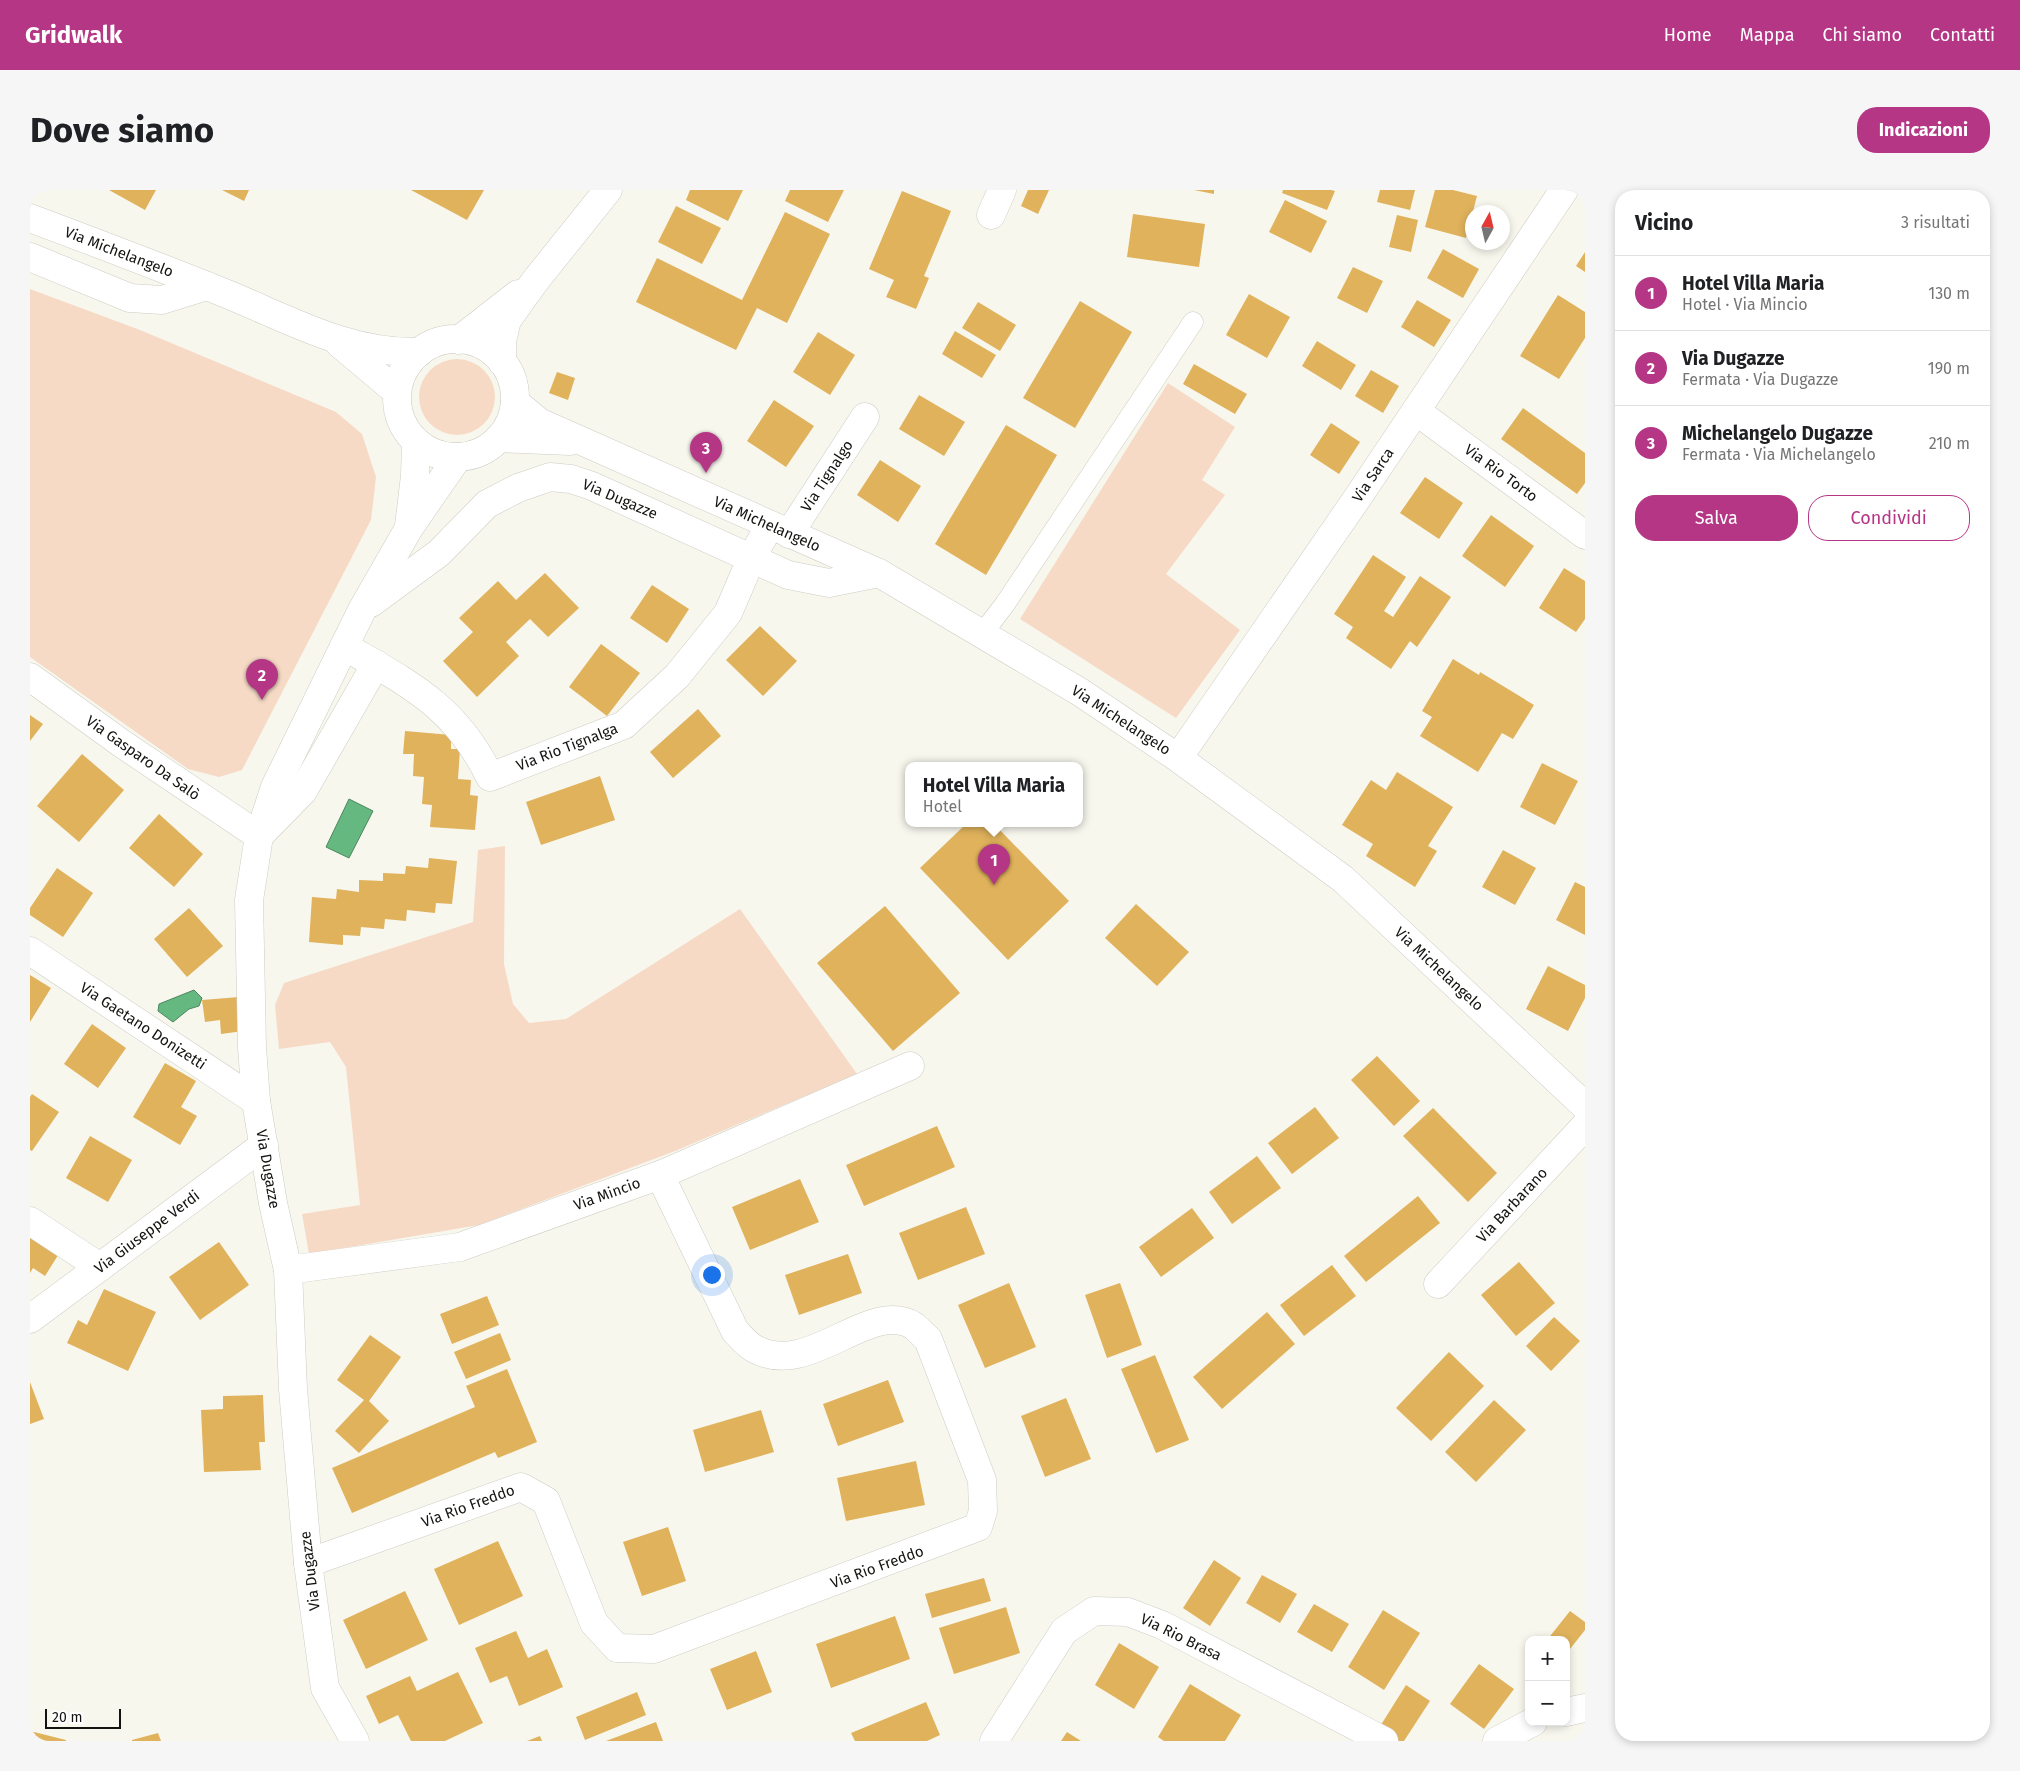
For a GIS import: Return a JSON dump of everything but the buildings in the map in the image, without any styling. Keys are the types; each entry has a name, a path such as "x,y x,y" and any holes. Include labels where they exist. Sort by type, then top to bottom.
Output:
{"street":[{"path":"502,362 502,341 507,320 535,281 608,190"},
{"path":"991,215 1002,190"},
{"name":"Via Sarca","path":"1178,758 1416,411 1564,190"},
{"name":"Via Michelangelo","path":"30,218 207,286 335,340 393,352 420,352"},
{"name":"Via Michelangelo","path":"30,257 130,298 162,300 207,286"},
{"path":"459,340 535,281"},
{"path":"982,634 1011,596 1193,322"},
{"name":"Via Michelangelo","path":"335,340 397,392"},
{"path":"459,340 475,343 490,350 502,362 514,387 515,402 512,415 499,438 487,448 473,454 458,457 443,456 429,451 416,442 405,428 398,410 397,392 401,377 408,363 420,352 438,342 459,340"},
{"name":"Via Michelangelo","path":"515,402 539,422 879,574 1080,692 1178,758 1343,880 1585,1106"},
{"name":"Via Rio Torto","path":"1416,411 1585,534"},
{"name":"Via Tignalgo","path":"780,530 865,417"},
{"name":"Via Michelangelo","path":"499,438 584,442"},
{"name":"Via Dugazze","path":"409,528 415,476 416,442"},
{"name":"Via Dugazze","path":"351,1740 325,1688 308,1564 293,1389 288,1270 273,1203 256,1101 252,1047 249,900 259,836 276,787 362,610 409,528 458,457"},
{"name":"Via Dugazze","path":"362,610 439,552 487,504 518,488 550,478 571,479 592,486 752,557 788,575 829,583 879,574"},
{"name":"Via Rio Tignalga","path":"344,646 416,688 451,717 480,756 490,777 624,725 677,676 728,613 752,557 780,530"},
{"path":"259,836 303,791 376,664"},
{"name":"Via Gasparo Da Salò","path":"30,676 121,743 259,836"},
{"name":"Via Gaetano Donizetti","path":"30,951 256,1101"},
{"name":"Via Mincio","path":"288,1270 460,1247 660,1175 910,1066"},
{"name":"Via Barbarano","path":"1438,1284 1585,1126"},
{"name":"Via Giuseppe Verdi","path":"30,1320 264,1145"},
{"name":"Via Rio Freddo","path":"308,1564 522,1487 546,1501 594,1623 617,1648 654,1649 978,1528 983,1511 982,1480 928,1339 913,1326 896,1321 870,1324 798,1356 772,1355 754,1348 735,1331 660,1175"},
{"path":"30,1221 100,1267"},
{"name":"Via Rio Brasa","path":"994,1741 1064,1631 1094,1611 1128,1612 1162,1625 1384,1741"},
{"path":"1570,1711 1585,1708"},
{"path":"1496,1741 1525,1726"}],"shaded area":[{"path":"30,289 140,330 336,412 362,434 376,477 371,520 242,770 219,777 188,769 30,657"},
{"path":"457,359 471,362 484,370 492,383 495,397 492,411 484,424 471,432 457,435 443,432 430,424 422,411 419,397 422,383 430,370 443,362"},
{"path":"1168,383 1235,427 1202,480 1225,495 1166,574 1240,630 1176,718 1020,619"},
{"path":"349,799 373,811 349,858 326,847"},
{"path":"505,846 504,964 513,1004 529,1023 566,1019 740,909 857,1074 675,1151 479,1225 309,1254 302,1214 360,1205 346,1067 330,1042 279,1049 275,1005 284,983 473,922 478,850"},
{"path":"194,990 202,998 199,1006 189,1009 173,1022 158,1011 159,1004"}],"place":[{"name":"Michelangelo Dugazze","path":"706,473"},
{"name":"Via Dugazze","path":"262,700"},
{"name":"Hotel Villa Maria","path":"994,885"}]}
